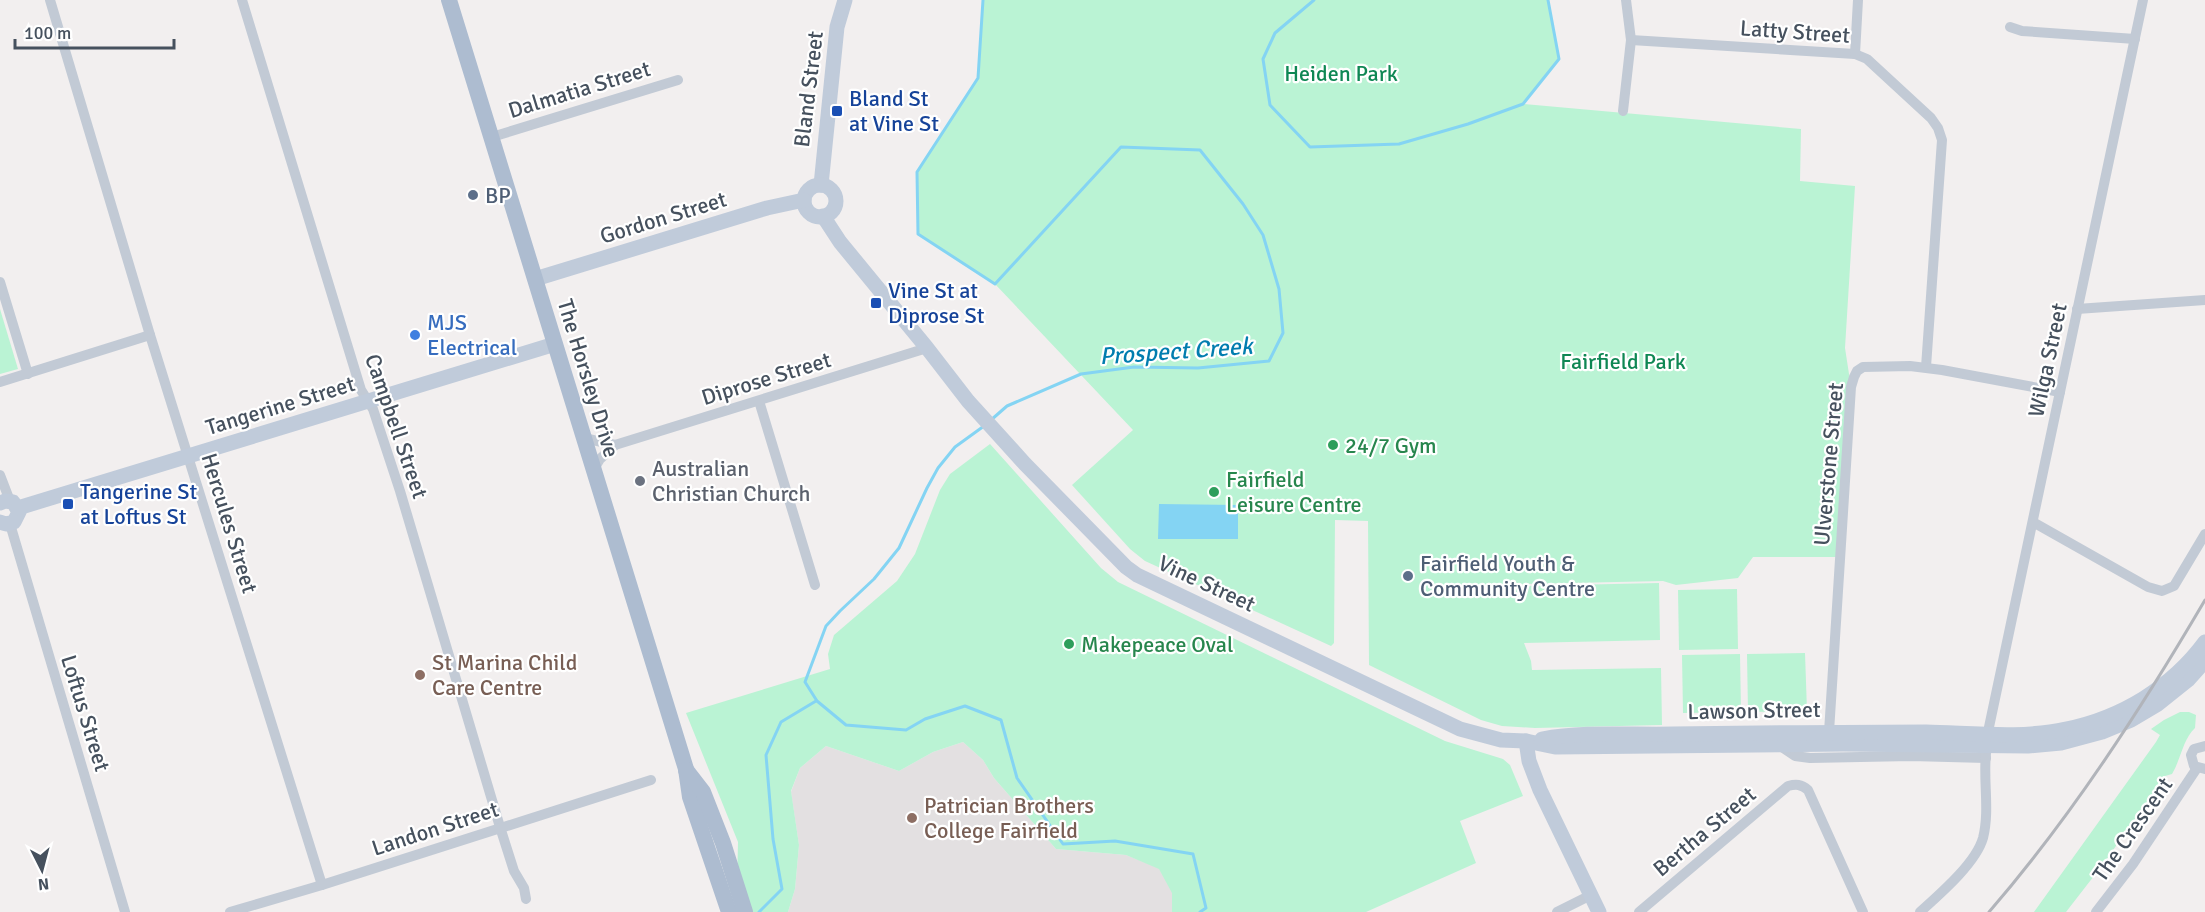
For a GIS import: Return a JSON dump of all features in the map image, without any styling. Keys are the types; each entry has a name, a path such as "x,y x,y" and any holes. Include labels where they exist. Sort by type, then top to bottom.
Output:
{"main road":[{"name":"The Horsley Drive","path":"449,0 686,769 703,792 730,888 745,912"},
{"name":"Bland Street","path":"820,184 837,27 845,0"},
{"path":"820,184 834,192 836,202 832,211 824,216 810,213 804,200 807,191 820,184"},
{"name":"Gordon Street","path":"535,279 767,208 804,200"},
{"name":"Vine Street","path":"824,216 840,242 1006,445 1112,555 1137,575 1460,729 1501,740 1526,741"},
{"name":"Tangerine Street","path":"9,504 190,456 555,344"},
{"path":"5,523 17,520 9,504"},
{"name":"Lawson Street","path":"1526,741 1554,736 2028,734 2066,729 2099,720 2140,701 2174,676 2205,642"},
{"name":"Lawson Street","path":"1526,741 1555,747 1777,744 1838,736 2028,746 2082,738 2131,720 2158,704 2188,680 2205,662"},
{"path":"1526,741 1529,761 1540,789 1599,912"},
{"name":"The Horsley Drive","path":"729,912 730,888"}],"street":[{"name":"Hercules Street","path":"50,0 150,335 190,456 322,885"},
{"name":"Campbell Street","path":"242,0 361,390 374,409 500,827 514,871 524,888 526,899"},
{"path":"1623,111 1631,40 1626,0"},
{"path":"1855,54 1858,0"},
{"name":"Wilga Street","path":"1989,727 2144,0"},
{"path":"2010,27 2022,31 2135,39"},
{"name":"Latty Street","path":"1631,40 1855,54 1867,59 1931,118 1942,140 1926,367"},
{"name":"Dalmatia Street","path":"492,136 678,80"},
{"path":"0,282 28,374"},
{"path":"2077,309 2205,300"},
{"path":"0,382 150,335"},
{"name":"Diprose Street","path":"584,438 615,445 927,348"},
{"name":"Ulverstone Street","path":"1838,736 1851,387 1857,371 1863,367 1876,365 1926,367 2060,392"},
{"path":"759,401 815,585"},
{"path":"594,469 600,459 615,445"},
{"path":"0,475 9,504"},
{"path":"2033,522 2148,587 2163,591 2174,586 2205,534"},
{"name":"Loftus Street","path":"5,523 125,912"},
{"name":"Lawson Street","path":"1777,744 1795,756 1810,758 1986,755 1986,808 1980,848 1920,912"},
{"path":"2201,768 2191,759 2192,752 2197,746 2205,745"},
{"name":"The Crescent","path":"2096,912 2201,768"},
{"name":"Landon Street","path":"230,912 651,780"},
{"name":"Bertha Street","path":"1639,912 1788,786 1796,784 1808,790 1863,912"},
{"path":"1557,912 1591,895"}],"shaded area":[{"name":"Patrician Brothers College Fairfield","path":"963,742 983,760 994,778 1056,849 1126,855 1159,868 1173,893 1172,912 788,912 795,889 799,845 791,792 800,768 826,746 899,771 933,752"}],"green space":[{"path":"983,0 1548,0 1559,59 1523,104 1801,129 1800,181 1855,186 1845,348 1851,387 1840,557 1753,557 1738,578 1676,585 1663,581 1522,584 1523,586 1659,583 1660,640 1524,643 1532,670 1661,668 1662,725 1535,728 1502,726 1481,720 1369,665 1368,521 1335,520 1334,643 1331,646 1145,561 1130,549 1072,485 1133,430 995,284 918,234 917,172 978,78"},
{"path":"0,309 18,369 0,374"},
{"path":"990,444 1101,568 1118,582 1445,741 1503,759 1510,765 1523,796 1460,821 1476,863 1366,912 1172,912 1172,893 1159,869 1126,855 1056,849 994,778 983,760 963,742 933,752 899,771 826,746 800,768 791,791 799,845 795,889 788,912 745,912 737,886 738,842 686,713 830,669 828,654 834,635 897,581 915,554 940,490 950,474"},
{"path":"1737,589 1738,649 1679,650 1678,590"},
{"path":"1805,653 1807,711 1748,712 1747,654"},
{"path":"1740,654 1741,712 1683,713 1682,655"},
{"path":"2180,712 2196,715 2195,728 2172,774 2165,776 2104,863 2066,912 2034,912 2156,742 2160,735 2151,729"}],"water":[{"path":"1159,504 1238,505 1238,539 1158,539"}],"waterway":[{"name":"Prospect Creek","path":"983,0 978,78 917,172 918,234 995,284 1121,147 1200,150 1243,204 1263,235 1279,289 1283,333 1269,361 1198,368 1134,367 1081,374 1007,406 991,420"},
{"name":"Prospect Creek","path":"1314,0 1275,33 1263,59 1270,105 1310,147 1399,144 1468,124 1523,104 1559,59 1548,0"},
{"name":"Prospect Creek","path":"984,426 955,447 938,468 899,548 874,579 826,626 805,682 817,701 846,725 906,730 925,719 965,706 1001,720 1017,778 1063,844 1115,841 1193,854 1206,908 1200,912"},
{"path":"759,912 782,889 773,839 766,755 781,722 816,701"}],"railway":[{"path":"1989,912 2077,800 2156,681 2205,600"}],"place":[{"name":"Bland St at Vine St","path":"837,111"},
{"name":"BP","path":"473,195"},
{"name":"Vine St at Diprose St","path":"876,303"},
{"name":"MJS Electrical","path":"415,335"},
{"name":"24/7 Gym","path":"1333,445"},
{"name":"Australian Christian Church","path":"640,481"},
{"name":"Fairfield Leisure Centre","path":"1214,492"},
{"name":"Tangerine St at Loftus St","path":"68,504"},
{"name":"Fairfield Youth & Community Centre","path":"1408,576"},
{"name":"Makepeace Oval","path":"1069,644"},
{"name":"St Marina Child Care Centre","path":"420,675"},
{"name":"Patrician Brothers College Fairfield","path":"912,818"}],"park label":[{"name":"Heiden Park","path":"1341,73"},
{"name":"Fairfield Park","path":"1623,361"}]}
